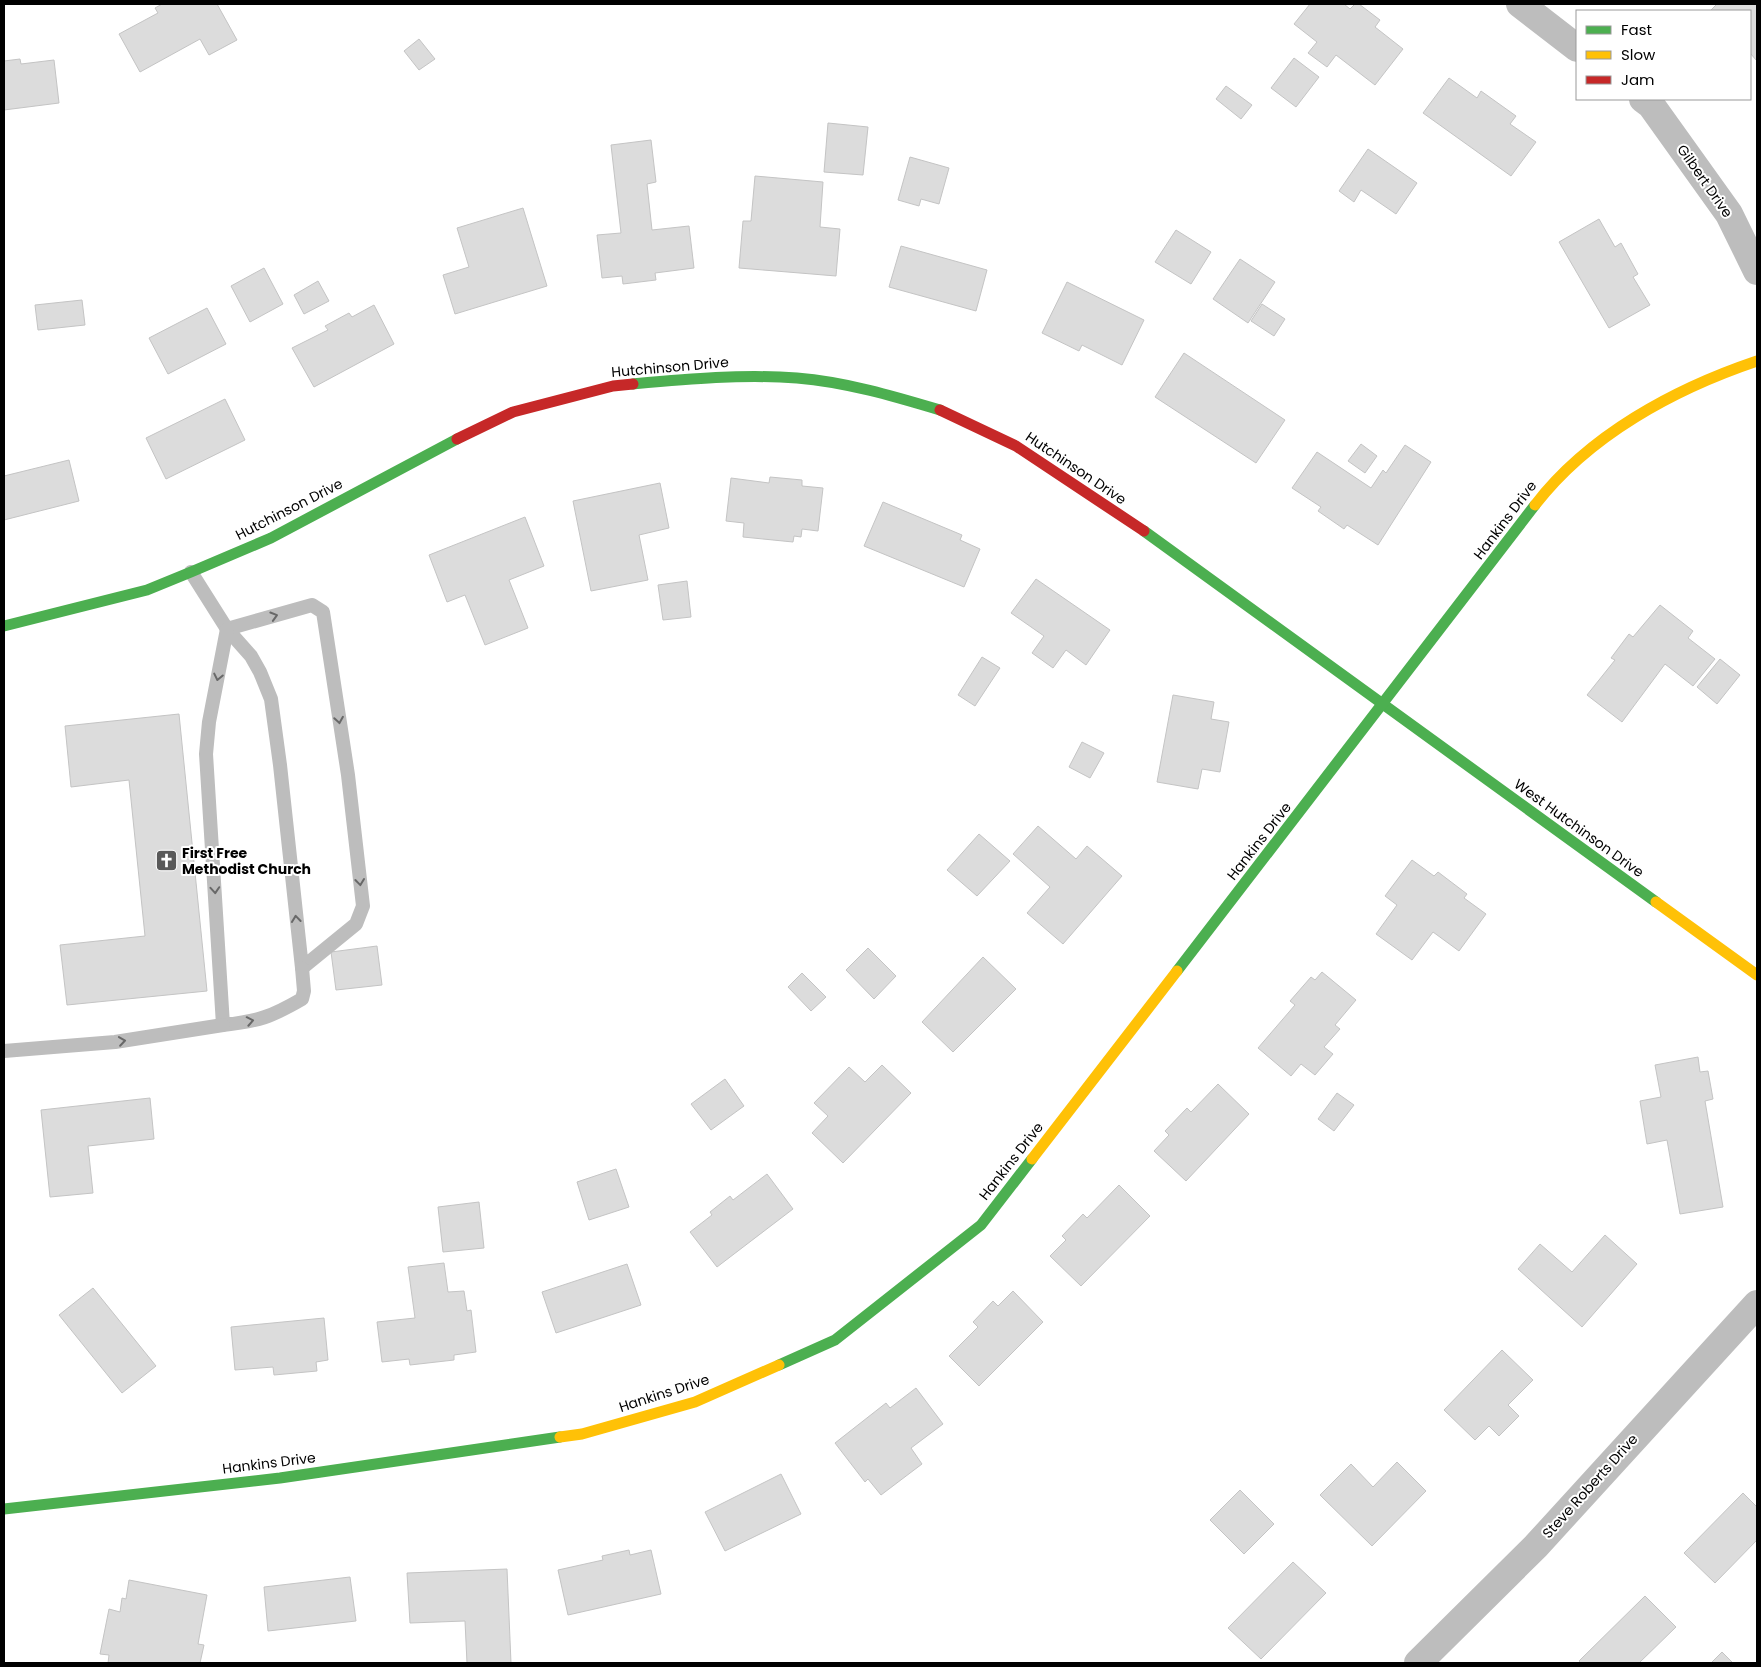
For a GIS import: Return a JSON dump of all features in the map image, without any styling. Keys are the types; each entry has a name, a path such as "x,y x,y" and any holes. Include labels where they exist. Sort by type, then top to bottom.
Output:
{"street":[{"path":"1520,4 1576,47"},
{"name":"Gilbert Drive","path":"1644,100 1651,105 1729,214 1757,271"},
{"name":"Hankins Drive","path":"4,1509 280,1478 582,1434 695,1402 835,1340 981,1225 1384,704 1555,479 1618,427 1712,376 1757,361"},
{"name":"Hutchinson Drive","path":"4,626 147,590 191,572 271,538 439,447 513,412 613,386 716,376 798,378 873,390 948,412 1016,446 1150,535 1384,704"},
{"name":"West Hutchinson Drive","path":"1384,704 1757,975"},
{"name":"Steve Roberts Drive","path":"1418,1663 1536,1546 1757,1304"}],"lane":[{"path":"4,1051 116,1042 223,1024 249,1022 274,1015 302,999 304,991 302,968 271,699 251,656 227,629 191,572"},
{"path":"227,629 312,605 323,612 348,775 363,906 356,924 302,968"},
{"path":"223,1024 206,754 209,722 227,629"}],"building":[{"path":"162,4 217,4 237,40 209,55 200,39 140,72 119,34 158,13 155,8"},
{"path":"1310,4 1344,4 1350,9 1355,4 1359,4 1380,20 1375,27 1403,49 1375,85 1336,55 1327,67 1308,53 1317,42 1294,24"},
{"path":"1717,4 1757,4 1757,61 1751,54 1751,10 1711,10"},
{"path":"419,39 435,59 419,70 404,51"},
{"path":"1294,58 1319,77 1296,107 1271,88"},
{"path":"20,59 21,64 54,60 59,103 4,110 4,61"},
{"path":"1449,78 1477,98 1481,91 1516,116 1510,124 1536,142 1511,176 1423,113"},
{"path":"1226,86 1252,105 1241,119 1216,99"},
{"path":"828,123 868,127 863,175 824,172"},
{"path":"651,140 656,182 647,184 652,230 689,226 694,268 655,273 656,280 623,284 622,276 602,278 597,235 621,233 611,145"},
{"path":"1368,149 1417,183 1396,214 1361,190 1354,202 1339,191"},
{"path":"910,157 949,168 939,204 921,199 919,206 898,200"},
{"path":"755,176 823,182 820,227 840,229 836,276 739,268 743,221 751,221"},
{"path":"523,208 547,286 455,314 443,275 469,267 457,228"},
{"path":"1599,219 1615,247 1621,243 1638,274 1633,277 1650,305 1609,328 1559,242"},
{"path":"1176,230 1211,252 1191,284 1155,262"},
{"path":"901,246 987,270 976,311 889,287"},
{"path":"1240,259 1275,282 1248,323 1213,299"},
{"path":"264,268 283,304 250,322 231,286"},
{"path":"318,281 329,301 304,314 294,295"},
{"path":"1067,282 1144,320 1122,365 1082,345 1079,351 1042,333"},
{"path":"82,300 85,325 38,330 35,305"},
{"path":"1262,304 1285,319 1274,336 1251,321"},
{"path":"374,305 394,344 314,387 292,348 328,330 325,326 349,313 352,317"},
{"path":"207,308 226,344 168,374 149,338"},
{"path":"1184,353 1285,420 1256,463 1155,397"},
{"path":"225,399 245,440 166,479 146,438"},
{"path":"1361,444 1377,456 1365,473 1348,461"},
{"path":"1405,445 1431,462 1378,545 1347,525 1344,529 1318,511 1321,507 1292,488 1317,452 1371,488 1383,470 1386,473"},
{"path":"69,460 79,501 4,520 4,476"},
{"path":"770,477 802,480 802,486 823,488 818,531 802,529 801,537 794,536 793,542 743,537 744,523 726,521 731,478 769,483"},
{"path":"660,483 669,528 639,535 648,580 591,591 573,501"},
{"path":"883,502 962,535 960,540 980,549 964,587 864,546"},
{"path":"525,517 544,566 509,580 528,628 485,645 465,595 447,602 429,555"},
{"path":"1036,579 1110,630 1086,665 1066,650 1053,668 1032,653 1044,636 1011,613"},
{"path":"687,581 691,617 663,620 658,585"},
{"path":"1660,605 1693,631 1688,638 1715,659 1693,686 1665,664 1622,722 1587,695 1615,660 1611,658 1629,634 1633,637"},
{"path":"982,657 1000,668 975,706 958,695"},
{"path":"1720,659 1740,675 1717,704 1697,687"},
{"path":"1173,695 1214,702 1211,719 1229,722 1220,772 1202,769 1198,789 1157,782"},
{"name":"First Free Methodist Church","path":"179,714 207,991 67,1005 60,945 145,936 129,780 71,787 65,726"},
{"path":"1082,742 1104,753 1090,778 1069,767"},
{"path":"1038,826 1076,859 1087,846 1122,876 1063,944 1027,913 1050,887 1013,854"},
{"path":"979,834 1010,861 977,896 947,870"},
{"path":"1412,860 1434,876 1438,872 1467,894 1464,898 1486,914 1459,951 1433,932 1412,960 1376,934 1397,905 1385,896"},
{"path":"377,946 382,985 336,990 331,952"},
{"path":"868,948 896,976 874,999 846,970"},
{"path":"983,957 1016,989 953,1052 922,1022"},
{"path":"1322,972 1356,1000 1335,1025 1340,1029 1324,1047 1333,1054 1315,1075 1301,1064 1291,1076 1258,1048 1295,1005 1290,1001 1311,977 1315,980"},
{"path":"802,973 826,997 811,1011 788,987"},
{"path":"1698,1057 1700,1072 1708,1071 1713,1099 1705,1101 1723,1207 1680,1214 1667,1140 1647,1144 1640,1101 1661,1097 1655,1065"},
{"path":"882,1065 911,1093 843,1163 812,1133 828,1116 814,1103 849,1067 865,1082"},
{"path":"725,1079 744,1106 711,1130 691,1104"},
{"path":"1218,1084 1249,1114 1186,1181 1154,1151 1169,1135 1165,1131 1187,1108 1191,1112"},
{"path":"1337,1093 1354,1105 1334,1131 1318,1119"},
{"path":"150,1098 154,1139 88,1146 93,1193 50,1197 41,1110"},
{"path":"616,1169 629,1207 589,1220 577,1182"},
{"path":"767,1174 793,1209 717,1267 690,1232 712,1215 710,1212 730,1196 733,1200"},
{"path":"1119,1185 1150,1216 1081,1286 1050,1256 1066,1240 1062,1236 1083,1214 1087,1218"},
{"path":"479,1202 484,1248 443,1252 438,1207"},
{"path":"1605,1235 1637,1264 1582,1327 1518,1269 1540,1244 1572,1272"},
{"path":"444,1263 448,1292 464,1291 467,1311 471,1310 476,1352 454,1355 454,1360 410,1365 409,1359 382,1362 377,1322 415,1318 408,1267"},
{"path":"627,1264 641,1305 556,1333 542,1292"},
{"path":"93,1288 156,1366 122,1393 59,1315"},
{"path":"1013,1291 1043,1322 979,1386 949,1356 978,1327 973,1322 993,1301 998,1306"},
{"path":"324,1318 328,1360 316,1362 317,1371 274,1375 273,1367 235,1370 231,1327"},
{"path":"1502,1350 1533,1380 1508,1405 1519,1416 1499,1436 1489,1426 1475,1440 1444,1410"},
{"path":"916,1388 943,1424 911,1448 922,1464 881,1495 868,1479 865,1482 835,1443 886,1403 890,1408"},
{"path":"1397,1462 1426,1491 1372,1546 1320,1495 1351,1464 1373,1487"},
{"path":"781,1474 801,1514 725,1551 705,1512"},
{"path":"1240,1490 1274,1524 1244,1554 1210,1520"},
{"path":"1743,1493 1757,1507 1757,1540 1715,1583 1684,1553"},
{"path":"629,1550 630,1555 651,1550 661,1594 568,1615 558,1570 603,1560 602,1556"},
{"path":"1293,1562 1326,1593 1261,1659 1228,1628"},
{"path":"507,1569 511,1663 467,1663 465,1621 410,1623 407,1573"},
{"path":"350,1577 356,1621 268,1631 264,1587"},
{"path":"129,1580 207,1595 198,1644 204,1645 200,1663 108,1663 109,1655 100,1654 109,1609 120,1612 122,1598 126,1599"},
{"path":"1645,1596 1676,1627 1639,1663 1581,1663 1579,1661"},
{"path":"1722,1652 1733,1663 1711,1663"}],"traffic: fast":[{"path":"633,384 735,377 797,378 851,386 940,410"},
{"path":"4,626 147,590 191,572 271,538 457,439"},
{"path":"1177,971 1535,505"},
{"path":"1144,531 1656,902"},
{"path":"779,1365 835,1340 981,1225 1032,1159"},
{"path":"4,1509 280,1478 560,1437"}],"traffic: slow":[{"path":"1535,505 1581,457 1635,417 1695,385 1757,361"},
{"path":"1656,902 1757,975"},
{"path":"1032,1159 1177,971"},
{"path":"560,1437 582,1434 695,1402 779,1365"}],"traffic: jam":[{"path":"457,439 513,412 613,386 633,384"},
{"path":"940,410 1016,446 1144,531"}],"place":[{"name":"First Free Methodist Church","path":"166,861"}]}
